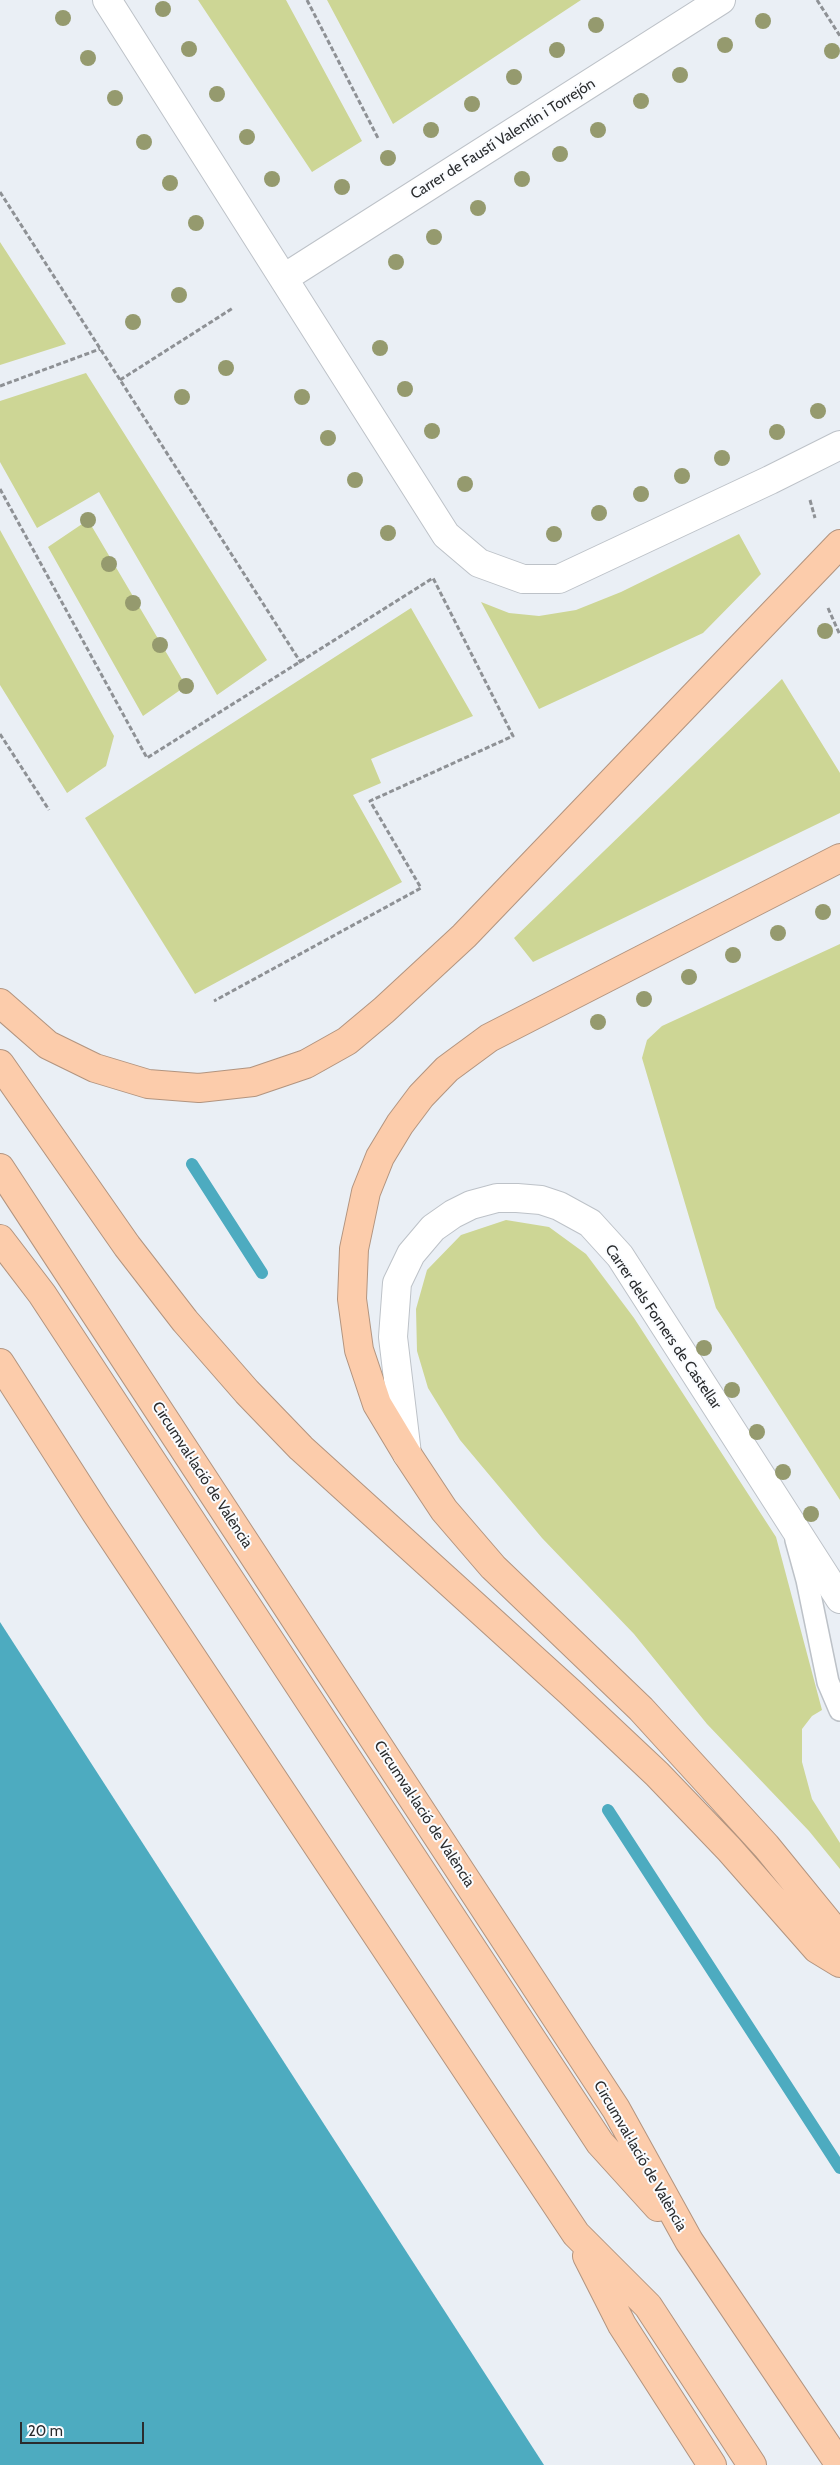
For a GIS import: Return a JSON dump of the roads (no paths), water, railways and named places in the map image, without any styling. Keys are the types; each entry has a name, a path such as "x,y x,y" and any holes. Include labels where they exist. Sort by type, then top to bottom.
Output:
{"highway":[{"path":"0,1003 48,1044 96,1068 148,1084 199,1088 253,1082 306,1064 347,1041 384,1010 464,936 840,544"},
{"path":"840,858 489,1038 448,1069 421,1096 400,1124 380,1157 366,1192 354,1249 352,1299 359,1350 377,1404 444,1510 493,1567 641,1709 766,1846 840,1937"},
{"path":"0,1064 128,1246 185,1321 248,1392 322,1468 570,1692 656,1774 729,1849 817,1949 840,1963"},
{"name":"Circumval·lació de València","path":"0,1168 616,2109 689,2241 840,2465"},
{"path":"0,1239 42,1294 600,2143 689,2241"},
{"path":"0,1363 96,1513 576,2234 622,2325 712,2465"},
{"path":"576,2234 648,2306 752,2465"}],"street":[{"path":"106,0 446,535 479,563 523,579 559,579 797,468 840,445"},
{"name":"Carrer de Faustí Valentín i Torrejón","path":"284,278 721,0"},
{"name":"Carrer dels Forners de Castellar","path":"407,1454 393,1337 397,1283 411,1254 433,1228 471,1205 497,1198 517,1198 541,1200 559,1206 590,1223 620,1256 840,1599"}],"lane":[{"path":"792,1523 807,1580 828,1682 840,1710"}],"water":[{"path":"0,1622 544,2465 0,2465"}],"waterway":[{"path":"192,1164 262,1273"},
{"path":"608,1810 840,2168"}]}
